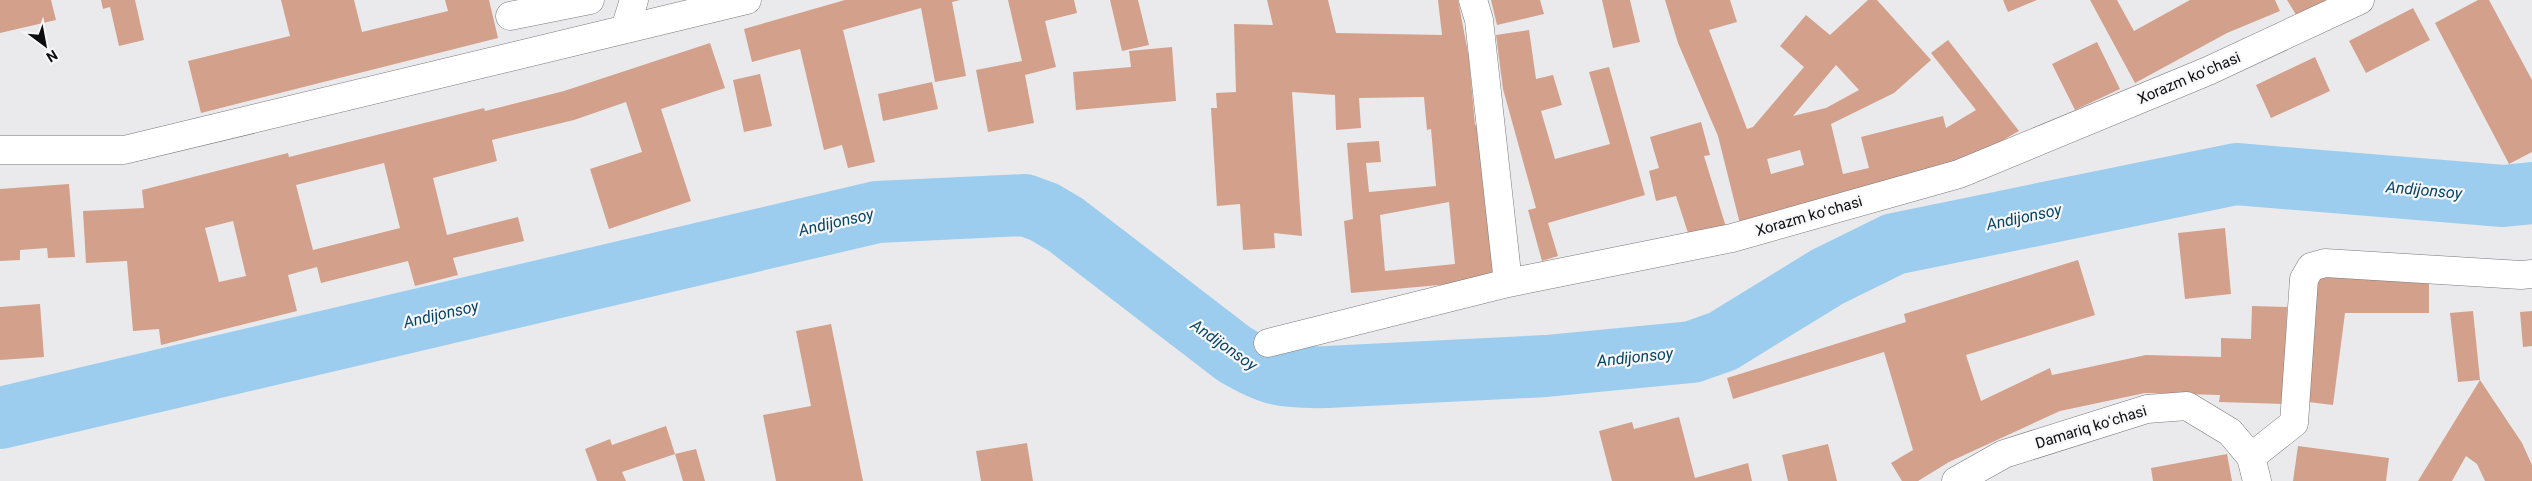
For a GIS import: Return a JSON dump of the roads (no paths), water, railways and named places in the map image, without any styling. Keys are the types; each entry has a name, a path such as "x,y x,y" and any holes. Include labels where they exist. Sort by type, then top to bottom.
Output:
{"street":[{"path":"510,16 590,0"},
{"path":"625,29 634,0"},
{"path":"0,150 124,150 747,0"},
{"path":"1473,0 1479,20 1508,283"},
{"name":"Xorazm koʻchasi","path":"1268,343 1508,283 1732,238 1959,174 2208,70 2360,0"},
{"path":"2254,469 2294,423 2304,278 2311,267 2326,263 2511,275 2532,274"},
{"name":"Damariq koʻchasi","path":"1956,481 2004,454 2147,409 2187,406 2230,432 2254,469"}],"waterway":[{"name":"Andijonsoy","path":"0,418 877,212 1025,205 1044,212 1066,225 1234,354 1258,367 1278,374 1300,377 1327,377 1546,366 1692,352 1723,341 1827,277 1894,244 2236,174 2503,196 2532,193"}]}
